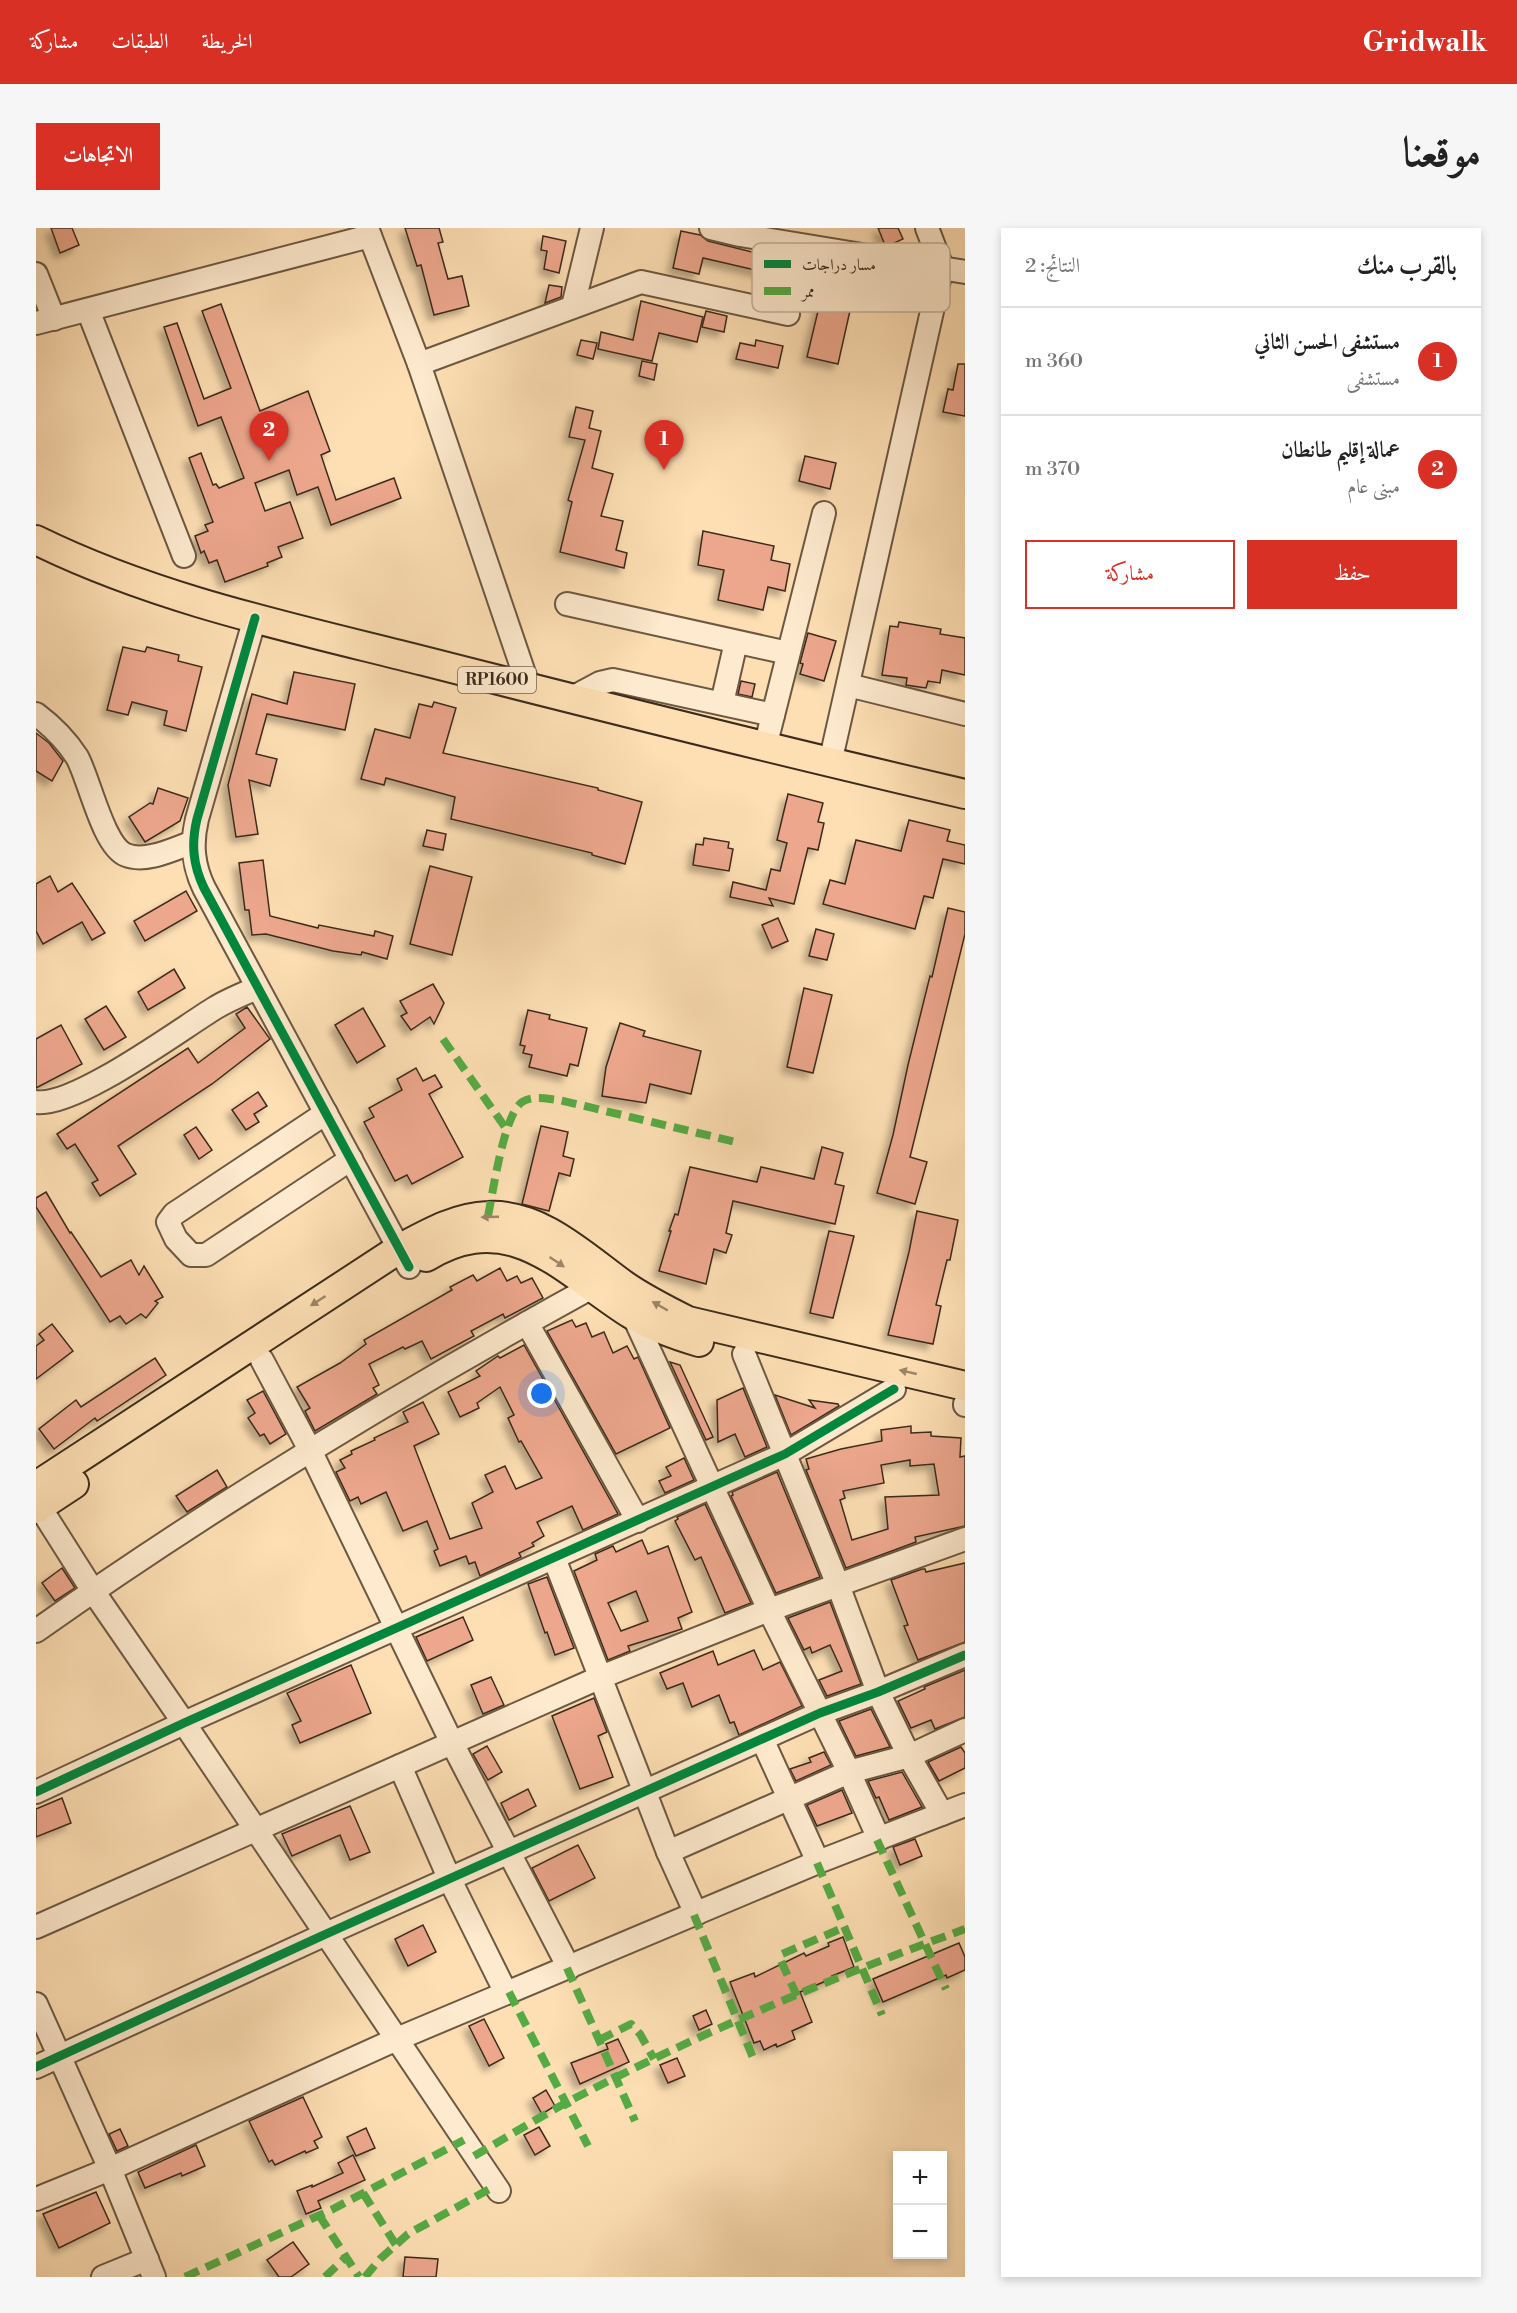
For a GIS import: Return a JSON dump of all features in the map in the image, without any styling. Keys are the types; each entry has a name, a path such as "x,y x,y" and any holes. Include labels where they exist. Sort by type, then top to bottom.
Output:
{"main road":[{"name":"RP1600","path":"36,540 129,580 255,618 765,747 965,794"},
{"path":"37,1500 262,1360 404,1258 431,1231 460,1220 488,1216 522,1220 568,1244 625,1285 688,1321 947,1388 965,1405"},
{"path":"37,1500 404,1258 455,1242 495,1238 518,1242 537,1250 657,1329 706,1345 894,1389 947,1388"}],"street":[{"path":"573,306 592,228"},
{"path":"711,228 740,235 794,236 827,243"},
{"path":"927,228 933,243"},
{"path":"36,274 45,321 368,232 419,364 529,688"},
{"path":"950,269 965,272"},
{"path":"419,364 641,282 752,306"},
{"path":"88,310 184,556"},
{"path":"779,312 788,314"},
{"path":"830,763 932,312"},
{"path":"765,747 824,513"},
{"path":"567,604 788,653"},
{"path":"255,618 197,819 193,842 195,866 201,882 257,988 404,1258"},
{"path":"722,704 736,642"},
{"path":"572,698 600,683 613,680 773,715"},
{"path":"848,685 965,714"},
{"path":"36,714 69,744 78,760 97,812 120,851 133,857 148,856 193,842"},
{"path":"36,1102 51,1102 83,1089 137,1058 218,1006 257,988"},
{"path":"326,1113 174,1214 168,1222 171,1231 191,1255 206,1255 351,1159"},
{"path":"36,1631 93,1591 310,1450 592,1287"},
{"path":"633,1315 769,1610 849,1772 879,1839"},
{"path":"527,1323 638,1521"},
{"path":"744,1354 838,1585 878,1692 909,1756 942,1814"},
{"path":"262,1360 310,1450 452,1743 569,1968"},
{"path":"36,1792 184,1723 785,1454 894,1389"},
{"path":"37,1500 93,1591 498,2192"},
{"path":"36,1927 601,1677 769,1610 965,1539"},
{"path":"554,1558 668,1852 696,1914"},
{"path":"36,2067 326,1934 820,1713 878,1692 965,1655"},
{"path":"668,1852 849,1772 909,1756 965,1730"},
{"path":"762,1739 818,1862"},
{"path":"400,1766 450,1880 506,1994"},
{"path":"36,2199 110,2169 397,2039 818,1862 965,1805"},
{"path":"36,2004 110,2169 150,2268 104,2277"}],"building":[{"path":"51,228 72,228 79,245 60,253"},
{"path":"405,228 439,228 443,242 438,243 448,279 462,276 469,306 434,315 421,265 417,266"},
{"path":"878,228 898,228 903,239 894,243 884,243"},
{"path":"681,231 700,235 708,241 752,252 752,269 703,258 699,274 673,268"},
{"path":"543,236 566,241 559,273 544,269 547,251 541,250"},
{"path":"549,285 562,287 561,297 545,303"},
{"path":"641,301 703,317 697,342 659,333 652,361 598,349 601,332 633,340"},
{"path":"221,304 260,411 308,391 330,451 321,455 336,500 394,478 401,498 331,525 318,487 297,495 289,470 255,483 265,511 290,502 303,538 278,547 282,557 267,563 268,566 225,582 217,560 209,563 204,551 201,553 195,536 208,531 205,525 213,522 189,458 201,453 213,485 216,484 219,488 244,478 221,417 198,426 164,327 177,323 204,399 231,388 202,311"},
{"path":"706,311 727,316 724,332 702,327"},
{"path":"818,312 850,312 838,364 807,357"},
{"path":"581,340 597,343 593,359 577,355"},
{"path":"756,340 783,346 778,368 736,359 740,343 755,346"},
{"path":"642,361 657,364 654,380 639,376"},
{"path":"958,364 965,364 965,416 943,412 948,389 953,390"},
{"path":"576,407 593,411 589,428 601,431 592,468 613,474 601,516 623,521 616,550 627,553 624,568 560,552 572,502 568,500 585,440 569,437"},
{"path":"805,456 836,463 830,489 799,481"},
{"path":"703,531 774,546 771,560 790,564 785,591 768,587 763,610 718,600 724,570 698,565"},
{"path":"899,622 941,629 940,634 965,638 965,675 942,670 940,683 928,681 926,688 906,685 907,678 882,675 890,626 898,627"},
{"path":"808,633 836,641 824,681 800,674 803,664 800,663"},
{"path":"123,647 145,652 147,647 179,655 178,661 202,667 186,731 164,725 167,711 132,702 128,715 107,710"},
{"path":"294,672 355,684 345,730 267,714 256,754 277,759 270,786 249,780 258,834 236,837 228,785 252,694 287,704"},
{"path":"741,681 755,684 752,697 738,694"},
{"path":"434,702 456,708 443,753 598,788 598,790 642,802 625,864 592,855 592,853 451,819 455,797 386,778 384,785 361,779 375,729 410,738 419,704 432,707"},
{"path":"36,733 49,743 63,761 52,781 36,771"},
{"path":"158,788 188,798 180,821 145,842 129,817 150,803 153,804"},
{"path":"788,794 823,803 818,822 824,823 818,850 808,848 794,904 769,898 773,906 730,897 733,882 766,890 771,869 780,871 787,843 777,840"},
{"path":"909,820 950,830 947,841 965,845 965,864 943,859 933,898 924,896 915,929 823,904 830,880 845,884 856,840 901,851"},
{"path":"427,830 446,834 443,850 423,846"},
{"path":"704,838 729,842 728,848 733,849 729,871 693,865 696,844 703,845"},
{"path":"263,860 270,916 318,928 319,925 374,936 375,931 393,936 387,959 362,952 361,955 333,951 266,934 252,935 249,910 245,910 239,863"},
{"path":"430,866 472,877 452,955 410,944"},
{"path":"50,876 58,892 72,883 105,933 92,940 82,922 43,944 36,931 36,884"},
{"path":"186,891 197,911 145,941 134,921"},
{"path":"948,908 965,912 965,934 910,1157 927,1162 915,1204 877,1193"},
{"path":"778,918 788,941 772,948 762,925"},
{"path":"816,929 834,934 827,960 809,956"},
{"path":"174,969 185,988 148,1010 138,992"},
{"path":"433,984 444,1003 434,1024 430,1017 411,1030 401,1016 407,1013 400,1001"},
{"path":"804,988 832,995 813,1073 787,1067"},
{"path":"106,1006 126,1037 104,1050 85,1019"},
{"path":"247,1007 270,1039 212,1084 118,1146 136,1174 100,1196 92,1183 98,1180 75,1144 67,1149 57,1134 188,1048 198,1063 245,1028 236,1014"},
{"path":"363,1008 385,1046 357,1063 335,1025"},
{"path":"528,1010 550,1015 549,1019 587,1028 578,1066 570,1064 567,1076 529,1067 532,1055 523,1053 525,1046 520,1045"},
{"path":"620,1023 645,1031 643,1036 701,1051 691,1094 650,1084 646,1103 602,1096 606,1067"},
{"path":"61,1025 82,1064 36,1088 36,1039"},
{"path":"416,1068 423,1081 435,1075 442,1087 429,1094 463,1157 412,1184 407,1175 395,1181 364,1122 374,1117 369,1108 402,1090 397,1079"},
{"path":"258,1092 267,1106 254,1114 259,1122 246,1130 232,1110"},
{"path":"541,1126 568,1132 563,1156 574,1159 570,1176 559,1173 549,1211 522,1204"},
{"path":"196,1127 212,1150 199,1159 184,1135"},
{"path":"822,1147 843,1153 835,1184 844,1186 835,1224 733,1201 726,1233 732,1235 726,1253 714,1249 706,1284 659,1271 671,1231 669,1231 675,1214 678,1215 690,1167 757,1182 761,1167 814,1179"},
{"path":"46,1192 70,1233 101,1277 131,1260 139,1275 144,1266 163,1297 155,1301 158,1303 146,1318 141,1314 126,1324 120,1316 110,1322 36,1207 36,1198"},
{"path":"917,1211 958,1220 950,1260 947,1260 936,1305 941,1306 933,1344 888,1335"},
{"path":"829,1231 854,1236 833,1318 810,1313"},
{"path":"500,1268 507,1281 517,1276 521,1283 532,1278 543,1298 505,1318 503,1314 471,1331 474,1336 431,1359 422,1341 405,1349 403,1347 369,1364 379,1385 373,1388 377,1394 315,1431 305,1411 310,1408 297,1387 340,1363 366,1344 364,1340 452,1290 450,1287 473,1275 477,1281"},
{"path":"572,1320 576,1327 586,1323 592,1337 604,1332 613,1353 627,1346 634,1359 638,1357 670,1428 616,1454 547,1331"},
{"path":"52,1324 73,1351 36,1379 36,1346 44,1340 39,1334"},
{"path":"524,1345 618,1514 583,1530 572,1506 537,1522 544,1536 532,1543 534,1546 519,1553 521,1557 480,1576 475,1562 469,1564 466,1556 440,1566 434,1551 438,1549 427,1521 403,1531 386,1492 361,1504 358,1497 350,1501 336,1472 345,1468 340,1460 352,1454 351,1451 375,1440 374,1438 408,1422 403,1412 423,1402 439,1434 414,1446 450,1539 482,1528 472,1503 493,1492 485,1475 505,1466 516,1489 542,1478 521,1441 519,1442 508,1418 514,1415 500,1387 477,1403 479,1408 460,1417 448,1392 480,1376 476,1371 498,1356 500,1358"},
{"path":"155,1358 166,1375 97,1421 95,1418 54,1449 39,1429 76,1400 81,1407"},
{"path":"670,1362 680,1365 713,1437 706,1440"},
{"path":"743,1388 767,1447 745,1457 735,1434 718,1442 717,1400"},
{"path":"263,1391 286,1434 270,1444 264,1434 260,1436 248,1418 255,1413 247,1400"},
{"path":"775,1395 815,1408 809,1400 839,1406 791,1435"},
{"path":"911,1426 911,1433 931,1432 931,1436 961,1438 960,1457 965,1456 965,1526 915,1537 916,1542 846,1568 806,1470 809,1469 806,1459 882,1441 881,1430","holes":["910,1460 910,1466 934,1464 939,1495 885,1497 888,1529 852,1540 840,1500 845,1498 843,1491 884,1483 881,1465"]},
{"path":"684,1458 694,1480 665,1493 659,1481 671,1476 666,1467"},
{"path":"217,1470 227,1487 187,1512 176,1496"},
{"path":"777,1472 820,1577 776,1593 731,1496 732,1492"},
{"path":"705,1504 751,1603 725,1613 701,1557 695,1560 675,1521 677,1517"},
{"path":"642,1540 648,1554 668,1546 692,1612 678,1618 682,1629 628,1646 630,1651 608,1660 574,1571 597,1560 595,1554 613,1546 616,1552","holes":["636,1591 648,1621 621,1631 608,1603"]},
{"path":"965,1563 965,1642 918,1660 904,1626 908,1625 891,1580 922,1569 926,1572"},
{"path":"62,1568 75,1588 55,1601 42,1583"},
{"path":"547,1577 574,1648 555,1655 528,1584"},
{"path":"830,1602 861,1684 827,1696 819,1680 842,1671 830,1645 812,1653 810,1647 804,1650 788,1618"},
{"path":"463,1617 473,1640 427,1661 416,1637"},
{"path":"754,1650 763,1670 780,1662 802,1706 739,1735 734,1722 730,1723 719,1695 692,1707 683,1683 667,1689 660,1673 713,1651 718,1665"},
{"path":"351,1665 371,1713 300,1743 292,1725 301,1721 287,1693"},
{"path":"965,1670 965,1717 935,1729 931,1720 911,1728 898,1701"},
{"path":"491,1677 504,1705 483,1714 471,1685"},
{"path":"594,1698 607,1732 598,1736 613,1777 580,1789 552,1716"},
{"path":"871,1709 890,1747 856,1756 839,1721"},
{"path":"487,1746 502,1772 488,1780 473,1754"},
{"path":"961,1747 965,1753 965,1768 939,1781 928,1762"},
{"path":"824,1752 831,1765 796,1781 790,1769 811,1762 809,1758"},
{"path":"902,1772 922,1807 889,1820 879,1797 876,1798 868,1781"},
{"path":"528,1789 536,1806 509,1820 501,1803"},
{"path":"842,1790 852,1813 817,1826 807,1805"},
{"path":"62,1798 71,1823 36,1837 36,1809"},
{"path":"350,1806 370,1852 350,1860 340,1835 292,1856 282,1834"},
{"path":"915,1839 922,1856 900,1865 893,1847"},
{"path":"578,1845 595,1878 549,1901 532,1868"},
{"path":"423,1925 436,1952 408,1966 395,1939"},
{"path":"843,1937 854,1967 800,1992 812,2022 792,2031 795,2039 777,2047 776,2044 764,2050 760,2041 754,2043 730,1982 754,1973 755,1977 804,1953 806,1956 829,1946 828,1943"},
{"path":"959,1943 965,1957 965,1970 947,1978 946,1975 883,2002 873,1979"},
{"path":"706,2010 712,2024 699,2030 693,2016"},
{"path":"484,2019 504,2058 489,2066 469,2026"},
{"path":"618,2039 629,2062 580,2084 571,2063 608,2049 606,2044"},
{"path":"677,2058 685,2076 668,2083 660,2065"},
{"path":"546,2090 555,2106 542,2114 533,2098"},
{"path":"303,2097 322,2137 314,2141 318,2148 306,2153 305,2151 275,2165 272,2160 269,2162 249,2121"},
{"path":"539,2127 550,2146 535,2155 524,2135"},
{"path":"366,2128 375,2148 356,2156 347,2137"},
{"path":"120,2129 128,2146 117,2151 109,2134"},
{"path":"196,2145 205,2166 145,2188 138,2172"},
{"path":"353,2155 365,2180 318,2201 321,2208 306,2214 297,2191 343,2173 338,2163"},
{"path":"96,2192 110,2223 59,2248 43,2214"},
{"path":"293,2242 309,2264 291,2277 279,2277 267,2260"},
{"path":"405,2257 438,2259 436,2277 403,2277"}],"marked path":[{"path":"443,1039 507,1130"},
{"path":"488,1216 505,1137 516,1109 526,1100 540,1098 559,1100 736,1142"},
{"path":"877,1840 946,1989"},
{"path":"817,1863 882,2015"},
{"path":"694,1915 754,2060"},
{"path":"797,1996 781,1961 782,1954 845,1927"},
{"path":"474,2156 571,2100 678,2047 820,1985 965,1929"},
{"path":"567,1968 635,2121"},
{"path":"509,1992 588,2146"},
{"path":"599,2040 631,2024 640,2034 654,2059"},
{"path":"185,2277 333,2209 464,2140"},
{"path":"365,2277 380,2259 408,2234 495,2186"},
{"path":"363,2193 396,2245"},
{"path":"319,2215 359,2277"},
{"path":"325,2277 346,2257"}],"cycle path":[{"path":"255,618 197,819 194,837 195,863 204,888 409,1267"},
{"path":"36,1792 184,1723 785,1454 894,1389"},
{"path":"36,2067 326,1934 820,1713 878,1692 965,1655"}],"place":[{"name":"عمالة إقليم طانطان","path":"269,461"},
{"name":"مستشفى الحسن الثاني","path":"664,470"}]}
